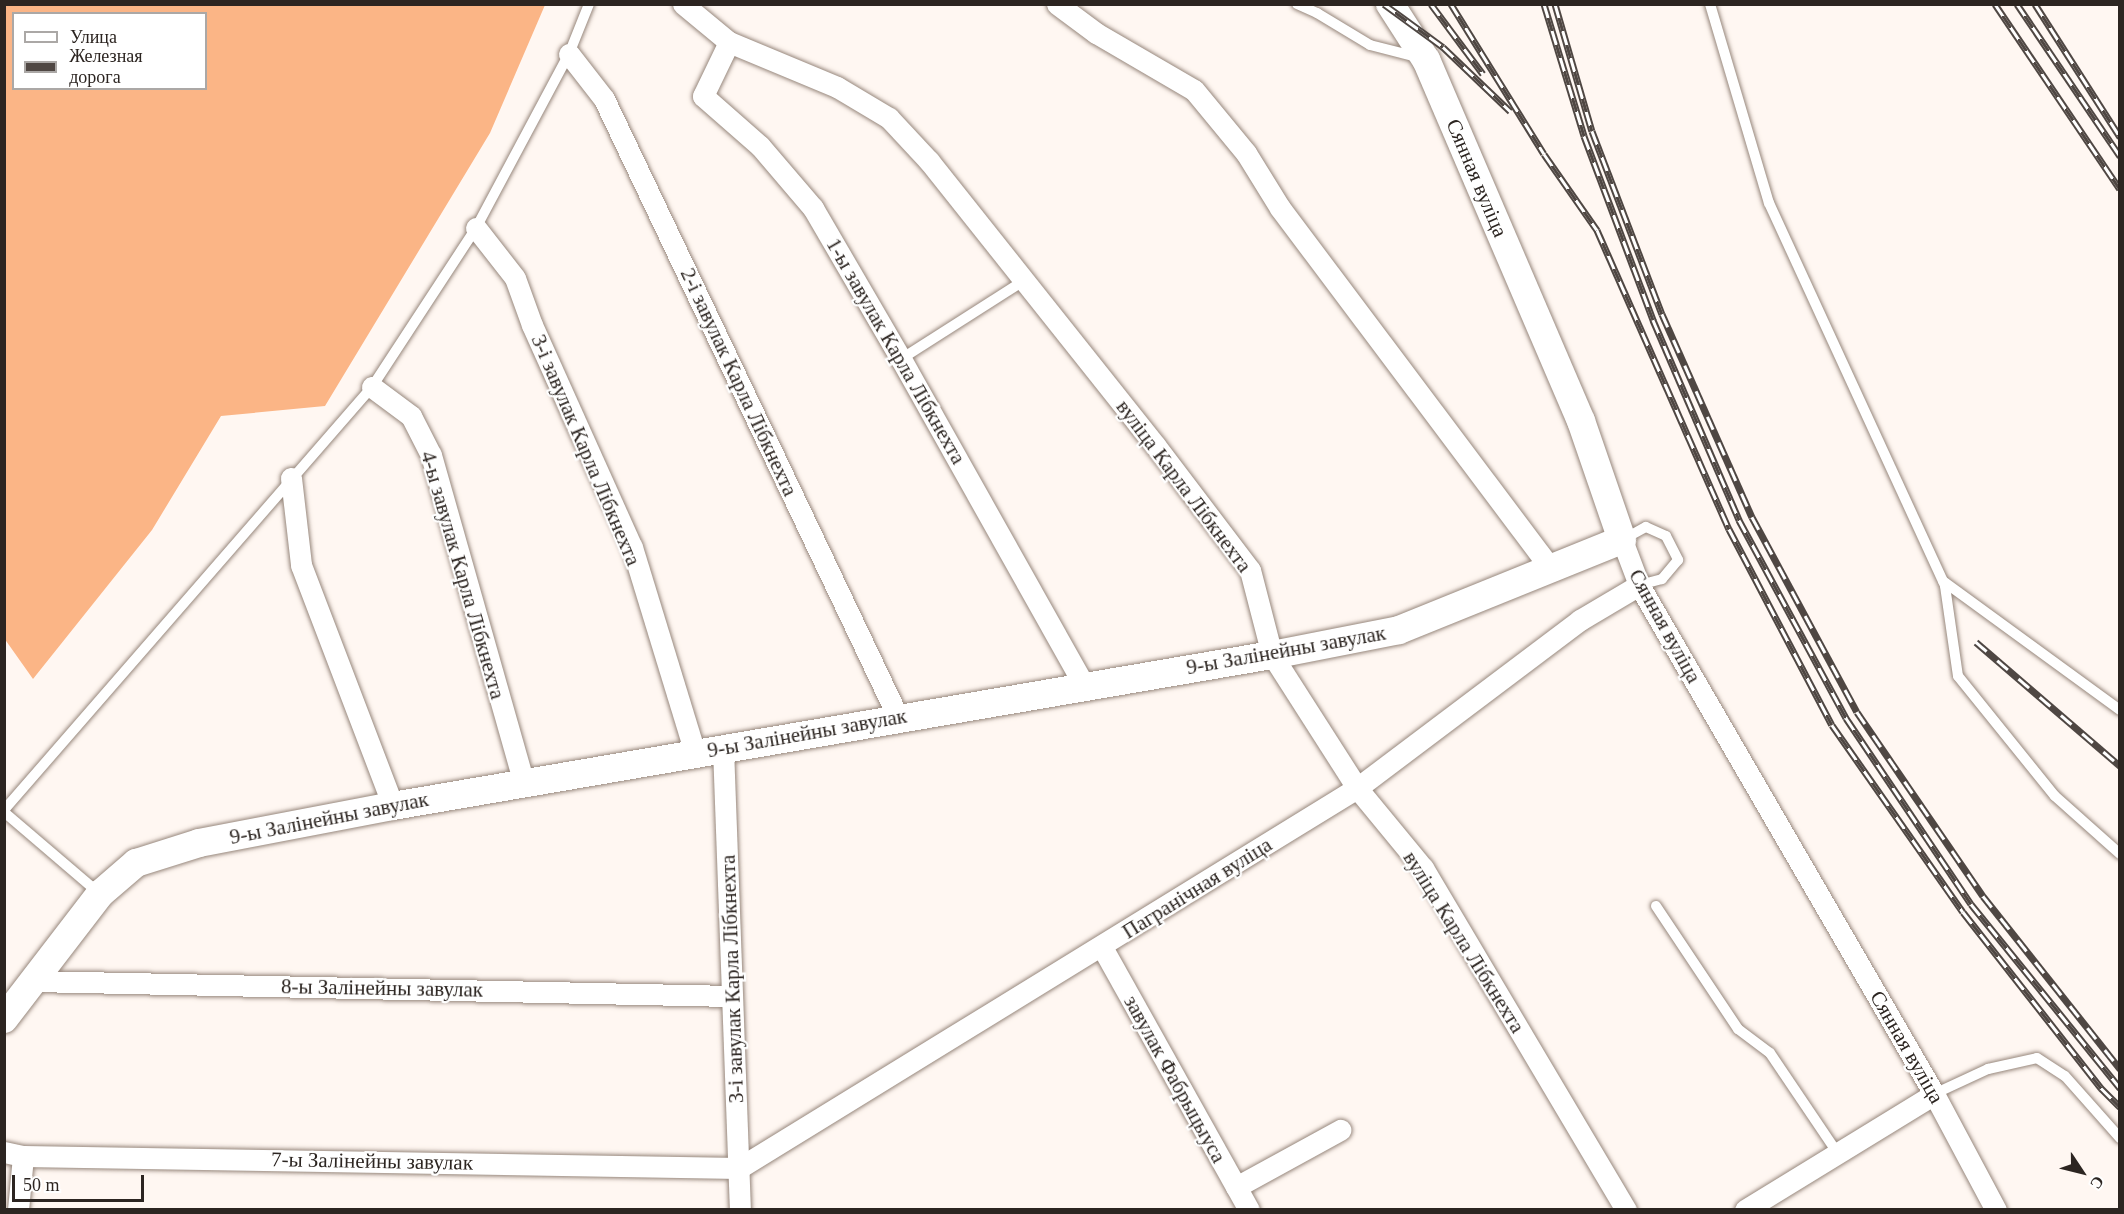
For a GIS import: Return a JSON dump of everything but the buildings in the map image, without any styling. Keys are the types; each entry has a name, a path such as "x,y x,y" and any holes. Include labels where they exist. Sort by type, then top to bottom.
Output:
{"street":[{"name":"вуліца Карла Лібкнехта","path":"683,4 729,42 837,87 889,118 929,161 1024,280 1250,570 1272,655 1357,788 1423,868 1626,1209"},
{"path":"1057,4 1096,33 1194,90 1246,153 1280,208 1552,570"},
{"name":"Сянная вуліца","path":"1393,8 1426,60 1581,421 1639,585 1934,1094 1996,1209"},
{"name":"1-ы завулак Карла Лібкнехта","path":"729,42 703,96 760,147 813,208 901,359 1084,685"},
{"name":"2-і завулак Карла Лібкнехта","path":"569,54 604,99 898,717"},
{"name":"3-і завулак Карла Лібкнехта","path":"476,228 515,278 532,325 632,547 695,753"},
{"name":"4-ы завулак Карла Лібкнехта","path":"372,387 411,417 431,455 524,783"},
{"path":"291,478 301,565 393,806"},
{"name":"9-ы Залінейны завулак","path":"4,1019 99,894 136,863 199,843 393,806 1084,685 1272,655 1399,630 1622,540"},
{"name":"Пагранічная вуліца","path":"739,1168 1102,947 1357,788 1580,620 1639,585"},
{"name":"3-і завулак Карла Лібкнехта","path":"723,748 740,1209"},
{"name":"завулак Фабрыцыуса","path":"1102,947 1249,1209"},
{"name":"8-ы Залінейны завулак","path":"33,981 732,996"},
{"path":"1746,1209 1934,1094"},
{"path":"1236,1187 1340,1130"},
{"path":"14,1154 18,1209"},
{"name":"7-ы Залінейны завулак","path":"14,1154 739,1168"}],"lane":[{"path":"99,894 4,811 372,387 476,228 569,54 590,4"},
{"path":"1297,4 1317,13 1370,45 1426,60"},
{"path":"1710,4 1768,203 1943,580 1958,676 2055,796 2120,854"},
{"path":"901,359 1024,280"},
{"path":"1622,540 1646,527 1666,536 1678,560 1662,579 1639,585"},
{"path":"1943,580 2120,710"},
{"path":"1656,906 1738,1029 1770,1053 1838,1154"},
{"path":"1934,1094 1988,1069 2037,1058 2065,1076 2120,1138"}],"shaded area":[{"path":"4,5 545,5 490,133 325,406 221,416 152,530 33,679 4,638"}],"railway":[{"path":"1384,4 1443,47 1510,111"},
{"path":"1431,4 1483,74"},
{"path":"1451,4 1544,154 1597,230 1729,529 1832,725 1963,912 2101,1088 2120,1107"},
{"path":"1544,4 1584,136 1653,320 1739,520 1846,718 1971,904 2120,1088"},
{"path":"1555,4 1592,131 1662,314 1752,517 1857,712 1983,896 2120,1069"},
{"path":"1995,4 2120,189"},
{"path":"2017,4 2120,156"},
{"path":"2035,4 2120,137"},
{"path":"1976,642 2120,766"}]}
